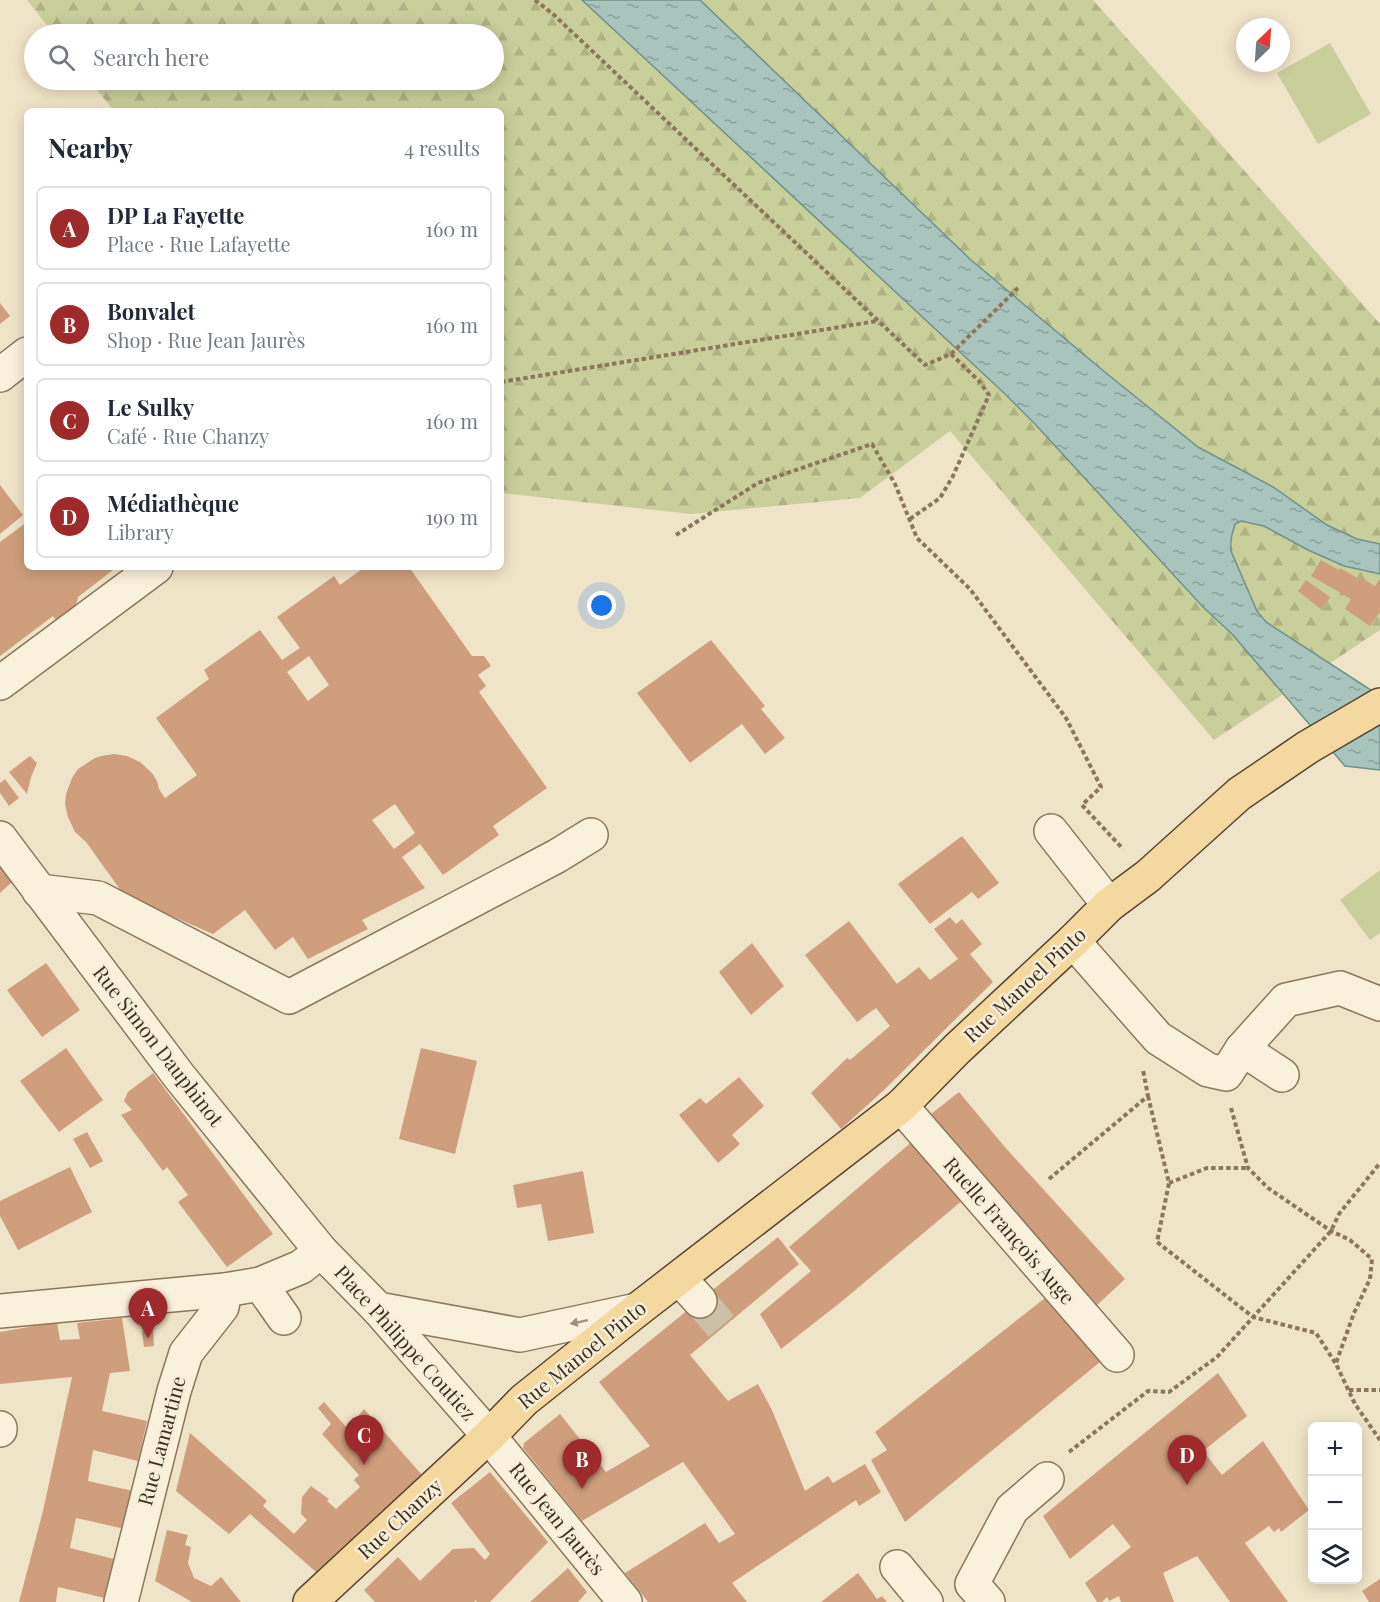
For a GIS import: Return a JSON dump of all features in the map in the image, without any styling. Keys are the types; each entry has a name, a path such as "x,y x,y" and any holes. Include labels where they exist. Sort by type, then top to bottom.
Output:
{"main road":[{"name":"Rue Manoel Pinto","path":"489,1436 524,1400 637,1310 689,1289 900,1106 1109,905 1148,876 1239,794 1308,747 1380,705"},
{"name":"Rue Chanzy","path":"310,1602 489,1436"}],"street":[{"path":"0,375 24,356"},
{"path":"0,683 152,570"},
{"path":"1051,831 1109,905"},
{"path":"39,891 98,898 289,997 557,856 591,835"},
{"name":"Rue Simon Dauphinot","path":"0,838 179,1076 321,1251"},
{"path":"1073,941 1158,1038 1208,1070 1234,1061 1286,1000 1340,988 1380,1004"},
{"path":"1234,1061 1282,1075"},
{"name":"Ruelle François Auge","path":"900,1106 1117,1355"},
{"path":"0,1311 225,1290 260,1284 302,1267 321,1251"},
{"name":"Place Philippe Coutiez","path":"321,1251 378,1309 489,1436"},
{"path":"260,1284 284,1318"},
{"name":"Rue Lamartine","path":"121,1602 174,1391 186,1353 222,1307 225,1290"},
{"path":"378,1309 520,1335 637,1310"},
{"name":"Rue Jean Jaurès","path":"489,1436 625,1602"},
{"path":"988,1602 972,1584 1012,1509 1047,1479"},
{"path":"897,1567 926,1602"}],"path":[{"path":"535,0 925,365 951,354 1018,288"},
{"path":"504,382 877,321"},
{"path":"910,519 940,498 953,476 989,395 979,381 951,354"},
{"path":"676,535 758,483 872,444 896,484 917,538 970,589 1066,718 1101,787 1082,805 1148,876"},
{"path":"1234,1061 1229,1101 1248,1168 1268,1188 1331,1231 1350,1240 1372,1259 1370,1279 1354,1313 1336,1364"},
{"path":"1142,1063 1169,1183 1157,1242 1253,1317 1316,1333 1336,1364 1355,1404 1380,1440"},
{"path":"1049,1179 1148,1096"},
{"path":"1047,1479 1052,1465 1148,1391 1169,1392 1217,1357 1331,1231 1339,1214 1380,1163"},
{"path":"1169,1183 1206,1168 1248,1168"},
{"path":"1348,1390 1380,1390"}],"green space":[{"path":"27,0 1093,0 1380,324 1380,630 1214,740 950,431 860,498 691,514 504,493 504,108 112,108 97,90 504,90 504,24 46,24"},
{"path":"1330,43 1371,114 1318,144 1277,73 1290,72 1290,66"},
{"path":"1380,870 1380,933 1370,940 1340,900"}],"water":[{"path":"582,0 700,0 971,260 1198,447 1273,487 1327,525 1357,539 1380,544 1380,574 1344,566 1264,526 1241,521 1235,524 1231,551 1257,611 1266,622 1380,696 1380,770 1345,766 1232,634 1203,607 1035,424"}],"building":[{"path":"0,303 10,316 0,324"},
{"path":"0,485 23,515 0,534"},
{"path":"24,524 24,570 113,570 78,597 75,609 60,618 55,619 53,616 0,656 0,542"},
{"path":"1321,560 1375,586 1380,579 1380,614 1370,626 1345,609 1351,599 1311,576"},
{"path":"361,570 411,570 472,656 484,656 491,666 478,675 486,686 479,692 547,788 493,826 499,835 443,875 420,844 402,857 425,888 362,920 368,929 308,959 293,937 275,950 245,910 213,934 124,895 86,842 75,832 65,804 66,794 78,769 101,756 114,754 127,756 140,762 152,773 165,798 197,775 156,718 209,679 204,670 260,630 282,660 300,648 277,617 334,576 340,585","holes":["309,656 329,685 308,701 287,672","395,804 415,833 394,849 372,820"]},
{"path":"1306,580 1330,597 1322,610 1298,591"},
{"path":"711,640 765,706 761,709 785,738 765,754 742,724 690,763 637,693"},
{"path":"30,756 37,763 27,794 9,772"},
{"path":"5,779 19,798 9,806 0,793 0,783"},
{"path":"962,836 999,883 978,899 972,892 930,924 898,884"},
{"path":"0,866 12,882 0,893"},
{"path":"950,917 956,924 962,919 982,944 970,954 993,982 884,1090 841,1129 811,1093 847,1058 850,1060 890,1026 876,1008 857,1022 805,955 849,921 897,984 919,967 930,980 958,959 934,929"},
{"path":"752,943 784,986 751,1015 719,972"},
{"path":"46,963 80,1010 42,1037 7,990"},
{"path":"66,1048 103,1100 59,1132 20,1081"},
{"path":"421,1048 477,1061 455,1154 399,1139"},
{"path":"153,1073 273,1234 227,1267 178,1202 188,1195 167,1167 163,1171 121,1115 132,1110 124,1101 128,1092"},
{"path":"739,1077 764,1106 732,1135 740,1144 718,1163 679,1115 700,1098 706,1104"},
{"path":"959,1092 1004,1146 1125,1279 1095,1307 972,1170 931,1114"},
{"path":"87,1132 103,1161 90,1168 73,1139"},
{"path":"914,1140 963,1200 781,1349 760,1314 811,1271 789,1247"},
{"path":"70,1167 92,1212 18,1250 0,1216 0,1201"},
{"path":"583,1171 594,1233 548,1241 541,1204 517,1208 513,1185"},
{"path":"778,1237 799,1264 690,1355 728,1401 758,1384 772,1410 805,1491 828,1476 833,1483 865,1464 881,1492 859,1506 856,1500 732,1583 747,1602 648,1602 625,1573 705,1523 719,1543 735,1534 683,1462 582,1521 523,1448 524,1443 560,1414 606,1472 650,1446 599,1382"},
{"path":"1045,1298 1100,1362 905,1522 871,1460 887,1450 875,1432"},
{"path":"122,1318 130,1371 110,1373 102,1411 147,1421 138,1461 93,1450 88,1481 133,1491 125,1529 76,1518 70,1548 118,1560 109,1599 58,1587 56,1602 19,1602 43,1511 72,1377 0,1384 0,1332 57,1322 60,1340 80,1339 77,1323"},
{"path":"153,1330 154,1346 144,1347 142,1331"},
{"path":"1218,1373 1247,1416 1203,1451 1222,1475 1263,1441 1308,1508 1281,1532 1279,1528 1274,1532 1269,1526 1245,1543 1288,1602 1230,1602 1197,1556 1163,1573 1174,1602 1121,1602 1119,1596 1109,1601 1107,1597 1102,1602 1097,1602 1085,1583 1131,1547 1113,1524 1070,1559 1043,1516"},
{"path":"324,1402 348,1429 364,1409 422,1475 316,1572 250,1514 229,1534 176,1491 190,1433 267,1501 263,1506 294,1534 307,1520 301,1514 302,1497 311,1486 329,1499 327,1501 336,1509 360,1487 354,1480 359,1475 322,1434 331,1424 318,1408"},
{"path":"490,1472 548,1542 490,1602 477,1602 476,1600 474,1602 375,1602 364,1590 398,1557 420,1581 453,1549 474,1548 485,1560 490,1554 451,1503"},
{"path":"167,1530 188,1535 185,1545 191,1547 188,1563 194,1578 211,1586 221,1577 241,1602 192,1602 155,1581"},
{"path":"568,1568 587,1592 578,1602 530,1602"},
{"path":"858,1573 877,1599 882,1596 887,1602 821,1602"},
{"path":"1380,1579 1380,1602 1369,1602 1362,1591"}],"tunnel":[{"path":"700,1301 723,1328"}],"place":[{"name":"DP La Fayette","path":"148,1338"},
{"name":"Le Sulky","path":"364,1465"},
{"name":"Médiathèque","path":"1187,1485"},
{"name":"Bonvalet","path":"582,1489"}]}
